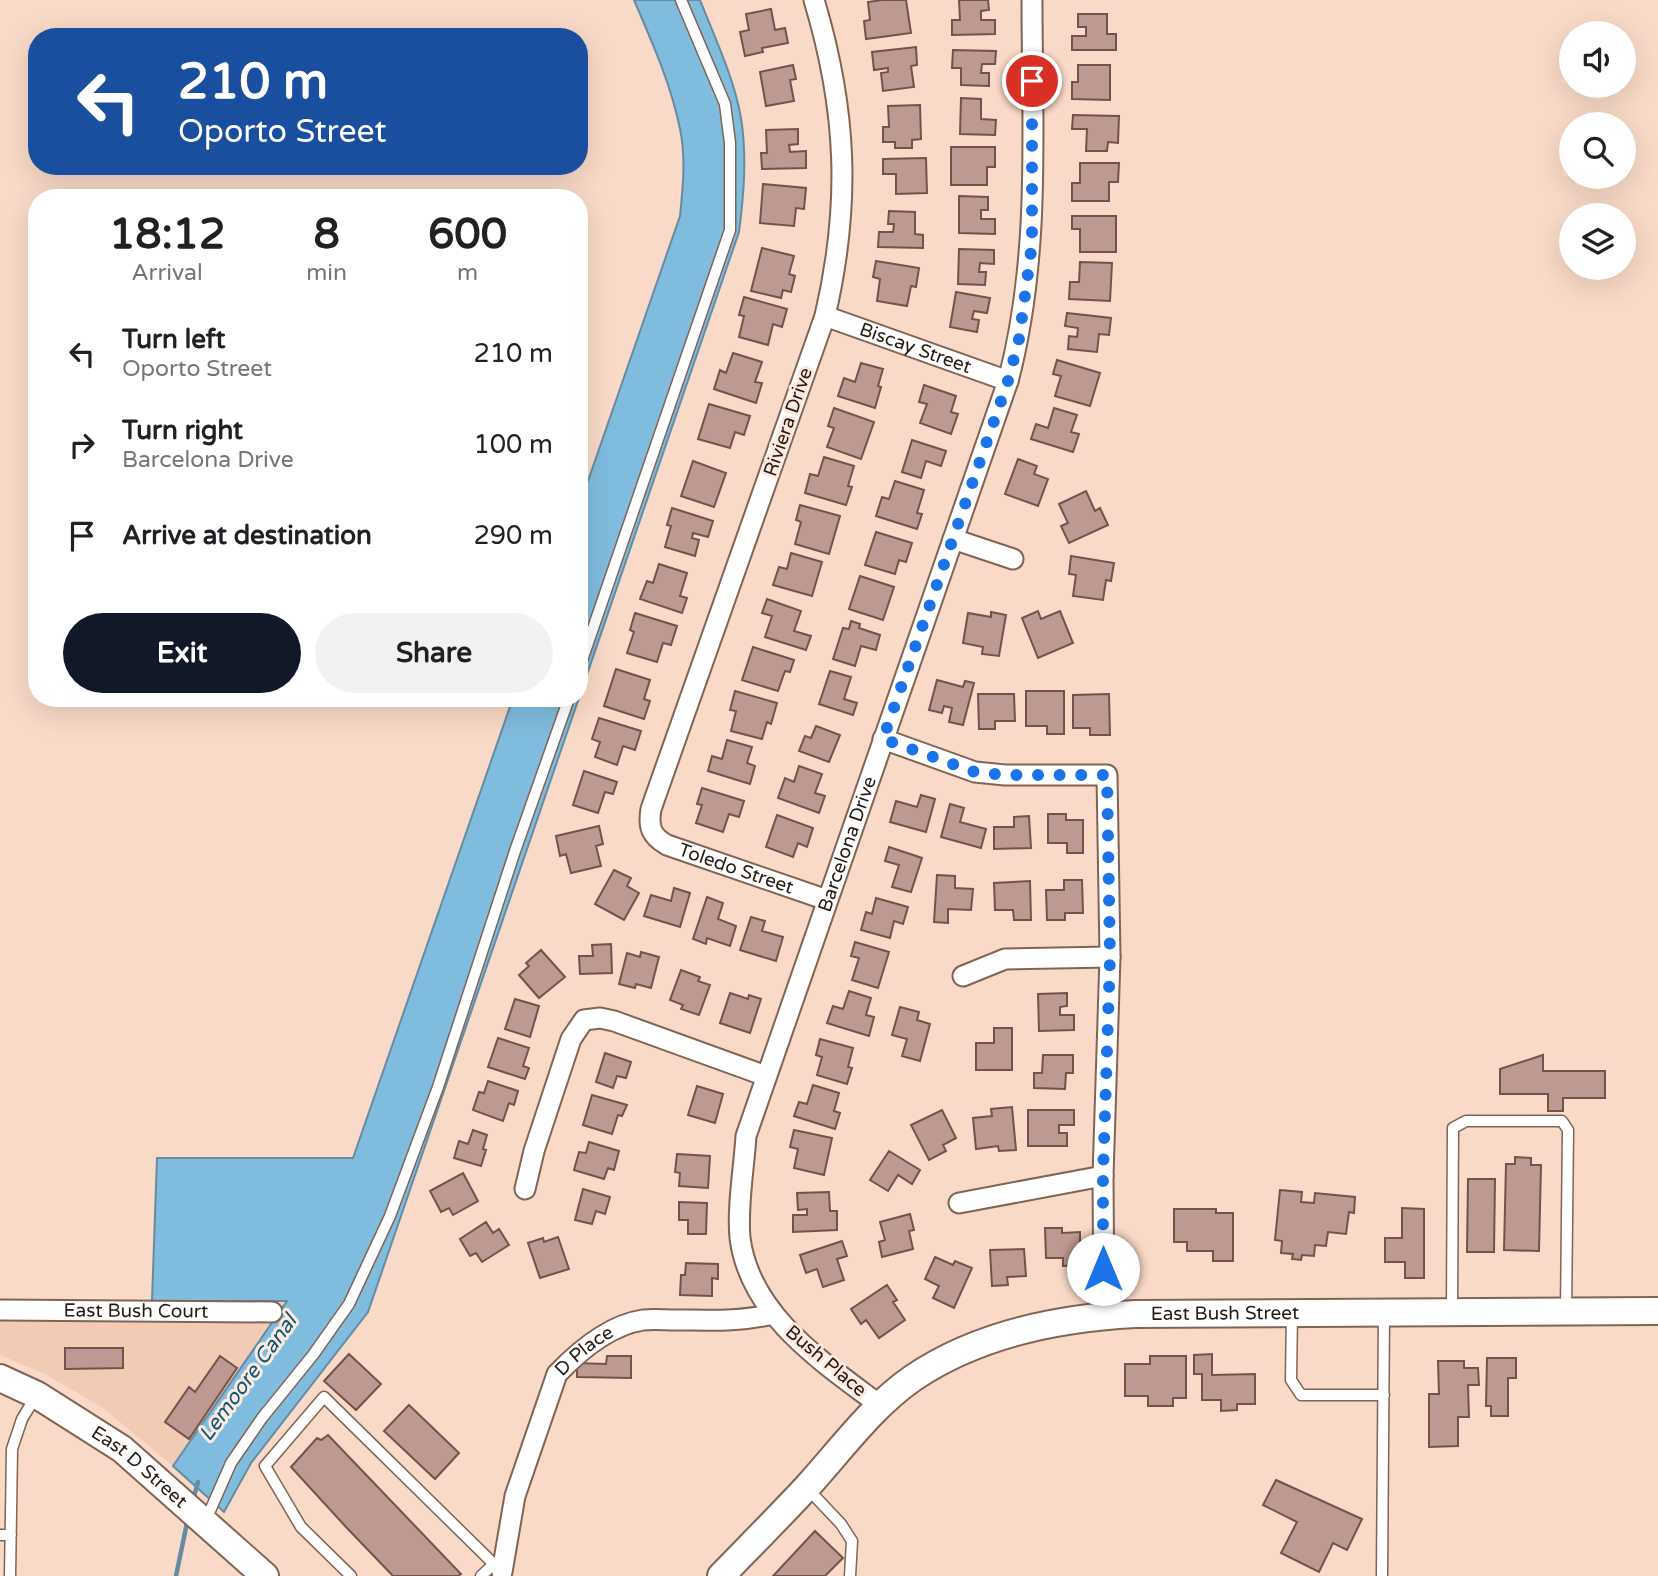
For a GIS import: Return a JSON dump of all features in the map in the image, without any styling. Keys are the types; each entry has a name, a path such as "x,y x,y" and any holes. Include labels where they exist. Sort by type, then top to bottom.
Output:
{"main road":[{"name":"East Bush Street","path":"721,1576 881,1406 913,1378 965,1351 1034,1327 1075,1318 1104,1316 1658,1311"},
{"name":"East D Street","path":"0,1378 37,1395 122,1449 265,1576"}],"street":[{"name":"Riviera Drive","path":"650,831 651,809 825,316 839,243 843,196 842,147 838,100 828,47 814,0"},
{"name":"Barcelona Drive","path":"772,1314 748,1267 740,1238 746,1136 1008,381 1019,339 1032,244 1032,0"},
{"name":"Biscay Street","path":"825,316 1008,381"},
{"path":"953,539 1013,559"},
{"path":"883,739 975,772 1005,775 1107,775 1110,957 1103,1176 1104,1316"},
{"name":"Toledo Street","path":"650,831 667,845 827,900"},
{"path":"962,976 1005,960 1110,957"},
{"path":"524,1189 534,1151 572,1040 584,1020 600,1018 614,1021 766,1076"},
{"path":"959,1203 1103,1176"},
{"name":"East Bush Court","path":"0,1310 272,1312"},
{"name":"Bush Place","path":"772,1314 815,1356 881,1406"},
{"name":"D Place","path":"500,1571 515,1496 557,1374 601,1337 625,1324 645,1320 750,1320 772,1314"}],"lane":[{"path":"588,643 730,230 730,143 725,104 681,0"},
{"path":"205,1522 231,1463 349,1304 390,1216 442,1074 515,851 566,707"},
{"path":"1452,1312 1453,1128 1466,1121 1562,1121 1568,1130 1566,1311"},
{"path":"1382,1576 1384,1312"},
{"path":"1292,1313 1291,1380 1301,1395 1384,1395"},
{"path":"10,1576 6,1535 12,1489 12,1449 22,1419 37,1395"},
{"path":"351,1576 301,1527 265,1466 324,1397 500,1571"},
{"path":"807,1487 841,1524 852,1541 849,1576"},
{"path":"0,1489 12,1489"},
{"path":"481,1576 500,1571"}],"shaded area":[{"path":"0,1300 287,1301 173,1466 103,1408 45,1374 0,1355"}],"water":[{"path":"634,0 700,0 729,73 741,118 744,175 739,232 588,672 588,481 680,216 682,194 683,150 676,112 660,63"},
{"path":"510,707 576,707 368,1312 251,1463 224,1512 173,1466 287,1301 152,1301 157,1158 353,1158"}],"building":[{"path":"906,0 911,33 866,39 864,21 870,20 868,2"},
{"path":"959,0 988,0 989,10 981,11 981,20 995,20 995,34 952,35 952,20 960,20"},
{"path":"771,9 775,30 785,28 788,43 762,48 763,52 745,56 740,32 749,30 746,14"},
{"path":"1078,14 1107,14 1107,34 1116,34 1116,50 1072,50 1072,36 1086,36 1086,27 1078,27"},
{"path":"916,47 917,65 911,66 914,87 883,91 881,73 888,72 888,68 874,70 872,52"},
{"path":"953,50 996,51 995,64 982,64 981,73 989,73 989,86 961,85 961,68 952,68"},
{"path":"793,65 796,79 790,80 794,101 766,106 760,72"},
{"path":"1078,65 1110,65 1110,100 1072,99 1072,82 1078,82"},
{"path":"961,98 981,99 981,119 996,120 995,135 960,134"},
{"path":"920,105 921,139 912,140 912,148 895,148 895,142 883,142 883,127 889,127 888,106"},
{"path":"1073,115 1119,116 1118,143 1108,142 1107,151 1086,151 1087,129 1072,129"},
{"path":"798,129 798,144 789,145 790,152 806,151 806,168 762,169 761,153 767,153 766,130"},
{"path":"951,147 995,147 995,167 987,167 987,185 951,185"},
{"path":"926,158 927,193 896,194 896,174 883,174 883,159"},
{"path":"1080,163 1119,163 1118,182 1109,182 1109,201 1072,201 1072,183 1080,183"},
{"path":"763,184 806,188 804,209 796,208 794,226 760,223"},
{"path":"959,196 988,197 988,210 981,210 981,219 995,219 995,234 959,233"},
{"path":"889,211 915,212 915,234 923,235 923,248 878,247 879,232 893,232 894,224 888,224"},
{"path":"1072,216 1116,216 1116,252 1080,252 1080,229 1072,229"},
{"path":"762,248 794,256 789,274 795,276 791,292 783,290 781,298 751,291"},
{"path":"959,249 994,250 994,264 980,263 979,272 986,272 985,285 958,284"},
{"path":"876,261 919,268 916,287 911,286 907,306 877,301 880,279 873,277"},
{"path":"1080,262 1112,263 1110,301 1069,299 1070,282 1079,282"},
{"path":"956,292 990,298 987,313 974,311 972,319 979,320 977,332 950,327"},
{"path":"744,297 787,309 782,327 773,324 768,345 739,337 744,316 739,315"},
{"path":"1067,313 1111,318 1109,335 1099,334 1097,352 1068,349 1069,336 1077,337 1078,328 1065,326"},
{"path":"733,353 762,362 755,382 762,383 756,403 714,389 720,370 726,373"},
{"path":"1057,360 1100,373 1090,406 1055,396 1061,376 1053,374"},
{"path":"861,363 883,369 875,408 838,396 844,378 855,382"},
{"path":"924,385 956,396 951,412 958,414 951,434 920,423 927,404 919,402"},
{"path":"709,404 750,416 744,435 735,432 730,448 698,439"},
{"path":"834,408 874,422 861,459 827,447 834,428 828,426"},
{"path":"1054,408 1077,415 1071,432 1079,434 1073,452 1031,439 1036,424 1048,428"},
{"path":"912,440 946,451 941,466 926,461 921,478 902,472"},
{"path":"824,457 854,466 848,486 852,487 846,505 805,493 810,474 818,476"},
{"path":"1018,459 1037,466 1034,474 1048,479 1038,506 1005,494"},
{"path":"693,461 726,473 714,507 681,496"},
{"path":"895,481 924,490 917,513 922,514 917,529 876,516 882,497 889,499"},
{"path":"1086,491 1095,511 1100,508 1108,525 1069,543 1061,526 1068,523 1059,504"},
{"path":"800,505 840,516 829,554 795,544 801,522 796,520"},
{"path":"672,508 713,521 708,537 693,533 692,538 699,540 695,556 665,547 671,526 667,525"},
{"path":"876,532 912,543 906,562 899,560 895,574 865,565"},
{"path":"791,553 822,562 812,596 773,585 779,567 787,569"},
{"path":"1071,556 1114,563 1111,581 1106,580 1103,600 1073,596 1076,575 1069,574"},
{"path":"659,564 687,573 680,596 687,598 682,613 640,599 647,581 653,583"},
{"path":"860,576 894,587 883,620 849,609"},
{"path":"767,599 801,611 794,631 811,636 806,650 765,637 772,616 762,613"},
{"path":"1038,611 1041,619 1060,611 1073,643 1038,658 1022,618"},
{"path":"991,612 1006,615 999,656 982,654 983,647 963,643 968,613 991,617"},
{"path":"635,613 677,626 671,645 663,643 657,662 627,653 634,632 630,630"},
{"path":"851,621 860,624 859,628 880,635 876,650 861,646 855,666 833,659 843,628 849,629"},
{"path":"753,647 794,660 790,672 785,671 778,691 742,680"},
{"path":"616,669 650,680 644,699 650,701 644,719 604,706"},
{"path":"830,671 851,677 844,699 857,703 853,715 819,704"},
{"path":"937,680 963,687 965,681 974,683 963,725 949,722 952,708 944,706 942,713 929,710"},
{"path":"735,691 777,703 771,724 767,722 762,739 731,731 736,711 730,710"},
{"path":"1026,691 1064,691 1064,734 1047,734 1047,726 1026,726"},
{"path":"978,694 1014,694 1015,721 995,721 995,729 979,729"},
{"path":"1109,694 1110,735 1090,735 1090,728 1073,728 1073,695"},
{"path":"599,718 641,731 635,750 623,746 617,765 595,757 600,742 592,739"},
{"path":"816,726 840,735 829,762 799,751 805,736 811,738"},
{"path":"727,740 752,747 747,763 755,766 750,784 708,771 712,756 722,759"},
{"path":"799,766 822,774 815,793 825,796 819,813 778,798 785,778 794,782"},
{"path":"584,771 617,782 613,794 605,792 598,813 573,805"},
{"path":"702,788 744,801 739,817 729,814 723,832 696,823 702,805 697,804"},
{"path":"921,795 935,799 926,832 890,822 896,801 917,807"},
{"path":"950,804 964,808 960,822 986,829 981,848 941,837"},
{"path":"1048,814 1066,814 1066,820 1083,820 1083,853 1067,853 1067,843 1048,843"},
{"path":"777,815 813,828 807,847 798,843 793,857 766,847"},
{"path":"1029,816 1031,848 994,849 994,827 1014,827 1014,817"},
{"path":"599,826 603,844 596,846 601,866 571,873 566,854 560,856 556,836"},
{"path":"889,847 922,858 911,892 892,887 899,865 885,861"},
{"path":"614,870 631,878 627,886 639,893 624,920 595,904"},
{"path":"937,875 955,876 955,888 973,889 971,910 948,909 948,923 934,922"},
{"path":"1064,880 1082,880 1083,913 1065,913 1065,920 1047,920 1046,890 1064,890"},
{"path":"1030,881 1031,920 1014,920 1013,910 995,910 994,883"},
{"path":"674,888 690,893 680,927 644,916 651,895 671,901"},
{"path":"707,897 723,903 718,919 736,926 730,946 707,938 706,944 693,939"},
{"path":"876,898 908,907 903,924 894,921 890,938 861,930 866,912 872,914"},
{"path":"751,917 765,921 762,931 783,937 776,961 740,950"},
{"path":"855,942 889,952 878,988 852,980 859,958 851,956"},
{"path":"611,944 612,973 580,974 579,956 593,956 592,945"},
{"path":"541,950 565,977 539,998 519,975 529,966 526,963"},
{"path":"641,952 659,957 651,988 636,984 635,988 619,984 627,953 640,957"},
{"path":"681,970 700,977 698,981 710,985 699,1015 681,1009 683,1005 670,1000"},
{"path":"849,991 871,998 866,1015 874,1017 869,1036 827,1023 833,1006 843,1009"},
{"path":"730,993 748,999 749,995 761,999 750,1033 720,1023"},
{"path":"1067,993 1067,1006 1060,1007 1060,1015 1074,1015 1074,1030 1039,1031 1038,994"},
{"path":"515,999 539,1006 530,1037 505,1029"},
{"path":"900,1007 919,1012 917,1020 930,1024 920,1061 902,1056 907,1039 892,1035"},
{"path":"994,1028 1012,1028 1012,1070 976,1070 976,1043 994,1043"},
{"path":"498,1038 529,1048 523,1066 529,1068 525,1079 488,1067"},
{"path":"820,1039 853,1048 848,1067 852,1068 847,1084 817,1075 822,1057 816,1055"},
{"path":"605,1053 631,1062 626,1078 617,1076 613,1088 596,1082"},
{"path":"1043,1055 1073,1055 1073,1073 1066,1073 1065,1089 1034,1088 1034,1073 1042,1073"},
{"path":"1543,1055 1543,1071 1605,1071 1605,1098 1563,1098 1563,1111 1548,1111 1548,1094 1500,1094 1500,1069"},
{"path":"488,1081 518,1091 514,1105 509,1103 503,1121 473,1110 479,1092 484,1093"},
{"path":"813,1085 839,1093 834,1111 840,1113 835,1129 794,1116 799,1102 807,1104"},
{"path":"697,1086 723,1094 715,1123 688,1115"},
{"path":"592,1095 627,1105 622,1116 618,1115 612,1134 583,1125"},
{"path":"1012,1107 1016,1150 999,1151 998,1146 976,1149 973,1118 992,1116 991,1109"},
{"path":"942,1110 956,1138 943,1145 946,1151 929,1160 911,1125"},
{"path":"1028,1110 1074,1110 1074,1125 1059,1125 1059,1133 1067,1133 1067,1146 1028,1146"},
{"path":"473,1130 487,1135 481,1166 454,1158 459,1141 468,1144"},
{"path":"794,1130 832,1138 824,1175 794,1168 798,1149 790,1147"},
{"path":"589,1142 619,1151 614,1170 608,1168 604,1179 574,1170 579,1152 586,1153"},
{"path":"889,1151 920,1170 912,1184 898,1175 888,1191 870,1180"},
{"path":"677,1154 710,1156 708,1188 679,1186 680,1173 675,1172"},
{"path":"1515,1157 1531,1158 1531,1165 1541,1165 1539,1251 1504,1250 1506,1164 1515,1164"},
{"path":"463,1173 478,1201 453,1215 449,1208 441,1212 430,1191"},
{"path":"1468,1179 1495,1179 1494,1252 1467,1252"},
{"path":"583,1189 610,1197 605,1214 596,1211 592,1224 575,1220"},
{"path":"1280,1190 1302,1192 1301,1202 1314,1203 1315,1193 1355,1197 1354,1213 1349,1212 1346,1234 1328,1232 1326,1246 1315,1245 1314,1256 1302,1255 1301,1260 1292,1259 1293,1254 1281,1253 1282,1241 1275,1240"},
{"path":"829,1192 830,1211 837,1211 837,1230 793,1232 793,1215 807,1215 807,1209 798,1210 797,1193"},
{"path":"679,1202 707,1203 706,1234 688,1234 688,1220 679,1220"},
{"path":"1402,1208 1424,1209 1424,1278 1405,1278 1405,1262 1385,1262 1385,1238 1402,1238"},
{"path":"1174,1209 1216,1209 1216,1213 1233,1213 1233,1261 1213,1261 1213,1251 1187,1251 1187,1242 1174,1242"},
{"path":"910,1214 914,1230 909,1231 913,1249 882,1257 879,1242 885,1240 880,1222"},
{"path":"486,1222 493,1233 499,1229 509,1245 482,1262 476,1253 470,1256 460,1239"},
{"path":"1045,1228 1062,1228 1062,1233 1080,1232 1080,1265 1063,1266 1063,1258 1046,1258"},
{"path":"558,1237 569,1269 540,1278 528,1243 543,1238 544,1242"},
{"path":"842,1241 847,1256 837,1259 844,1280 823,1287 817,1269 806,1273 800,1255"},
{"path":"1024,1249 1026,1276 1007,1277 1008,1285 992,1286 990,1250"},
{"path":"935,1257 953,1265 955,1261 972,1268 954,1308 933,1298 939,1286 925,1279"},
{"path":"686,1263 718,1264 718,1279 712,1278 712,1296 680,1295 681,1275 685,1275"},
{"path":"887,1285 897,1300 893,1302 905,1320 879,1338 866,1320 861,1324 851,1309"},
{"path":"65,1348 123,1348 123,1368 65,1369"},
{"path":"349,1354 381,1384 356,1410 324,1381"},
{"path":"1212,1354 1212,1375 1255,1374 1255,1404 1237,1404 1237,1410 1221,1411 1221,1400 1202,1400 1202,1374 1194,1374 1194,1355"},
{"path":"220,1356 237,1368 189,1439 165,1422 189,1387 195,1392"},
{"path":"607,1356 631,1356 631,1378 577,1377 577,1363 606,1364"},
{"path":"1150,1356 1186,1356 1186,1398 1173,1398 1173,1406 1148,1406 1148,1396 1125,1396 1125,1364 1150,1364"},
{"path":"1487,1358 1516,1358 1516,1378 1508,1378 1508,1416 1491,1416 1491,1406 1486,1406"},
{"path":"1438,1361 1464,1361 1464,1368 1478,1368 1479,1385 1468,1385 1469,1417 1458,1417 1458,1446 1429,1447 1429,1394 1439,1394"},
{"path":"409,1405 459,1453 435,1479 384,1431"},
{"path":"328,1435 461,1574 393,1576 346,1527 291,1467 317,1438 321,1440"},
{"path":"1276,1480 1362,1519 1347,1550 1333,1543 1319,1572 1281,1553 1297,1522 1263,1505"},
{"path":"815,1531 843,1558 825,1576 773,1576"}],"waterway":[{"name":"Lemoore Canal","path":"193,1500 198,1482"},
{"name":"Lemoore Canal","path":"176,1576 188,1518"}],"route":[{"path":"1032,81 1032,244 1019,339 1008,381 883,739 975,772 1005,775 1107,775 1110,957 1103,1269"}]}
